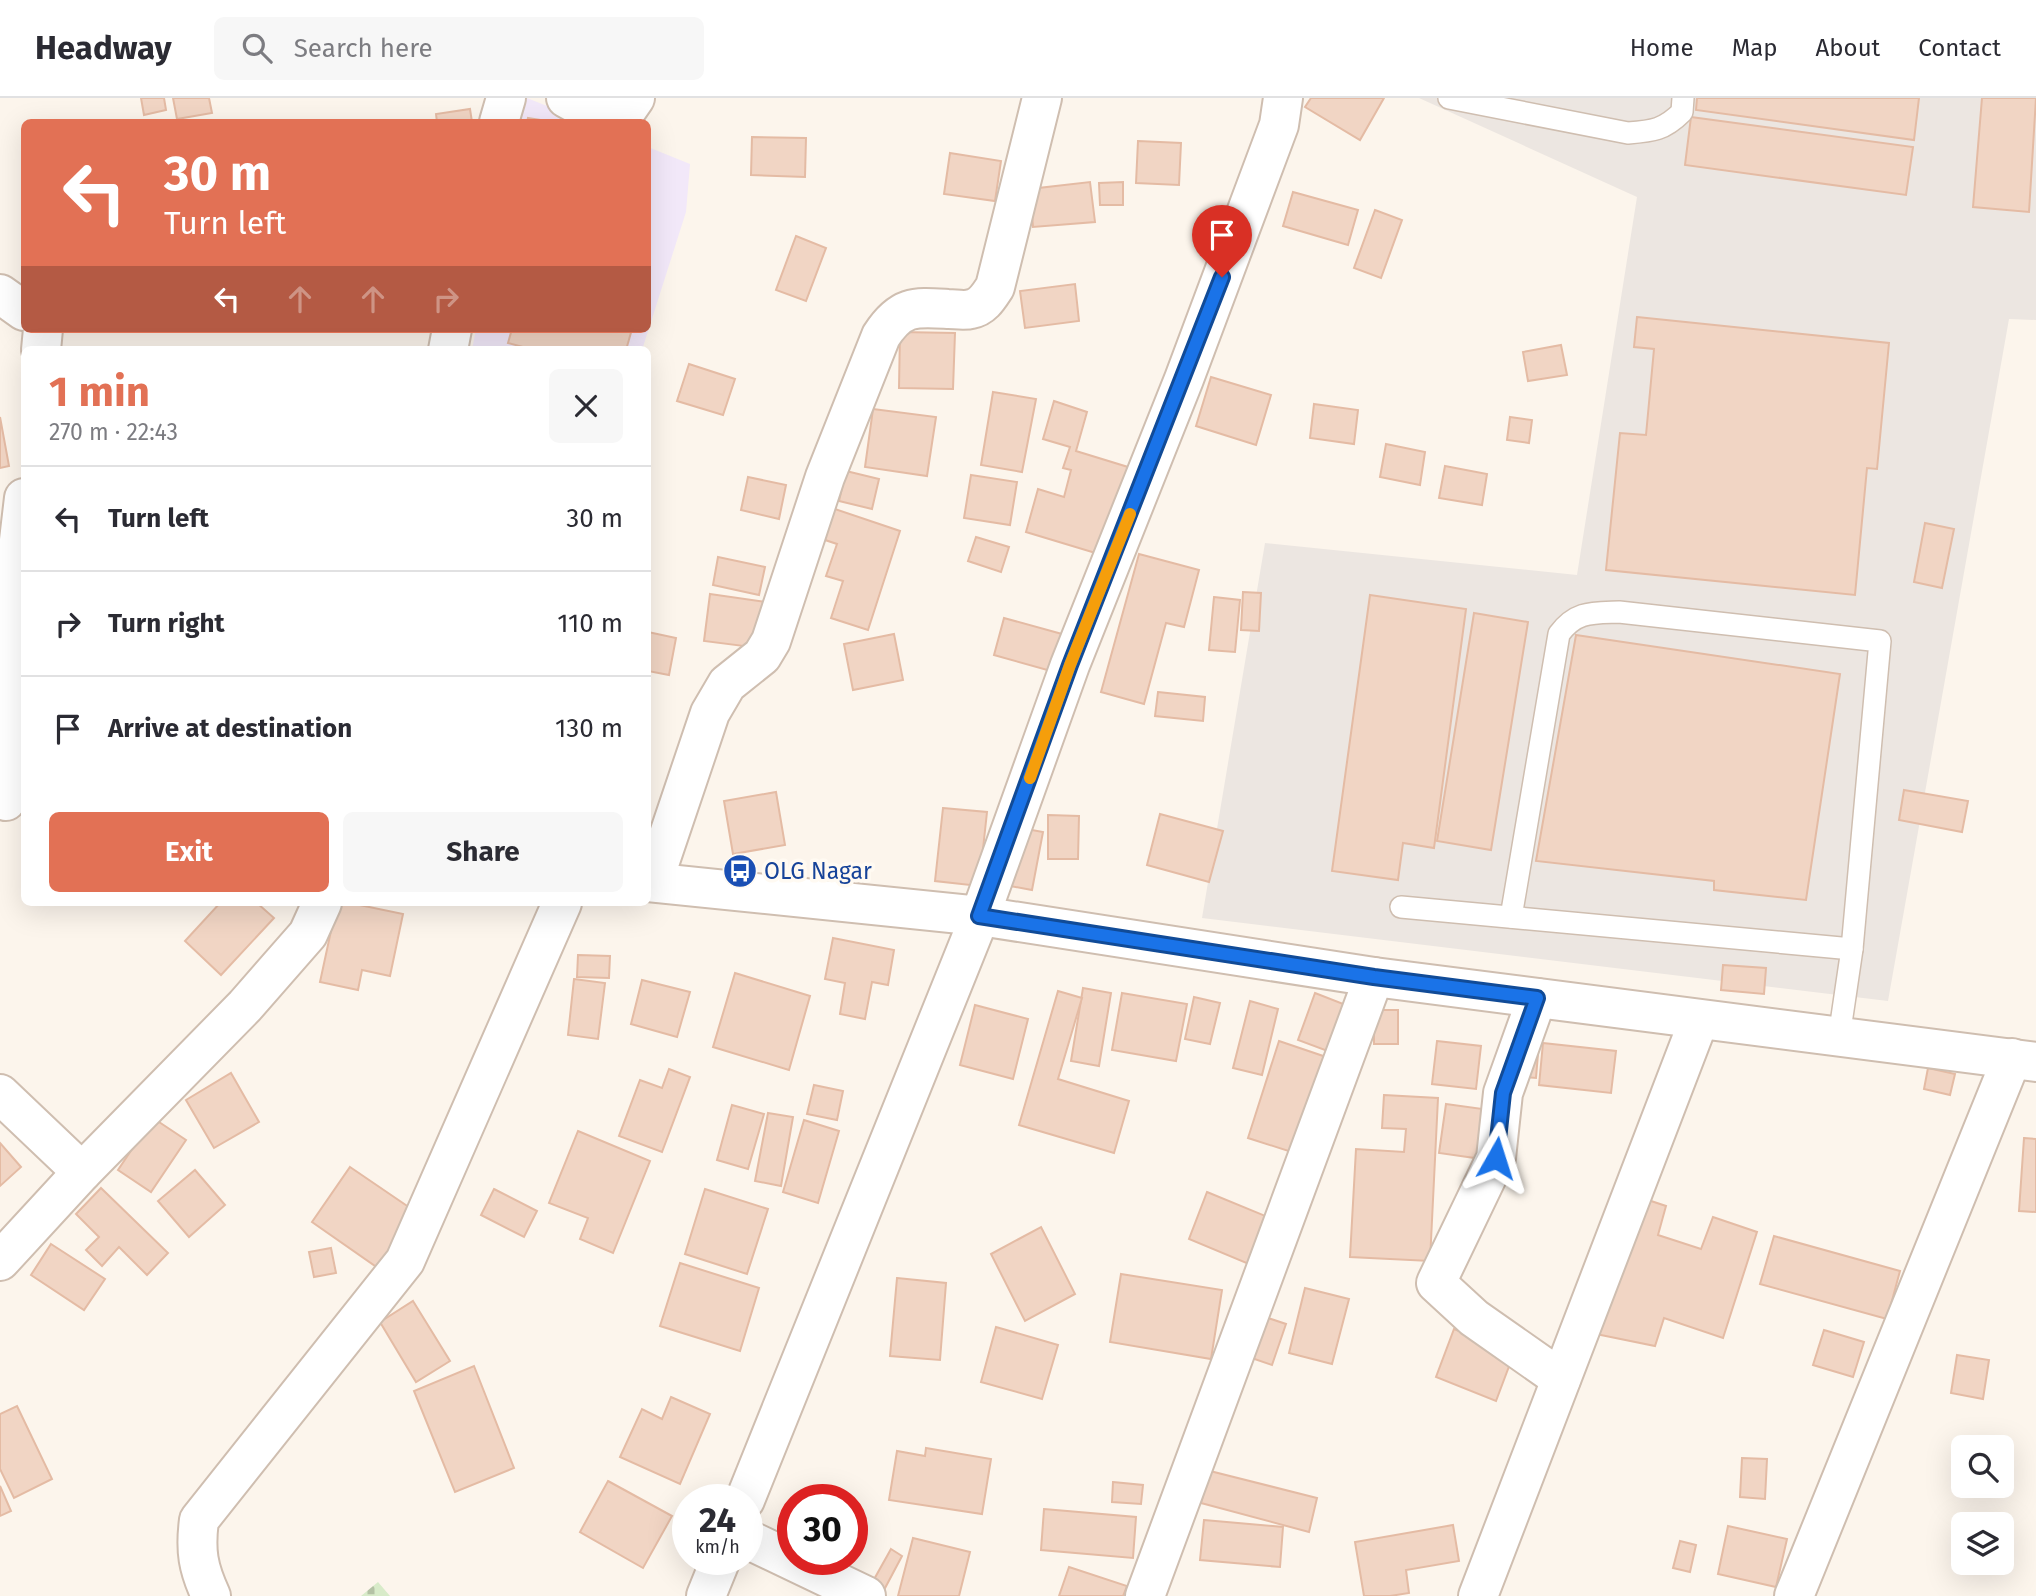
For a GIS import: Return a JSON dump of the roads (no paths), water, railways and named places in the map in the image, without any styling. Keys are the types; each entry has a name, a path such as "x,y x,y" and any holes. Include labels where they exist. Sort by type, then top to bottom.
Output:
{"street":[{"path":"500,119 506,98"},
{"path":"566,98 586,109 624,114 635,98"},
{"path":"651,879 710,713 727,684 762,656 771,641 825,477 881,336 890,322 903,311 918,307 971,309 984,303 995,288 1042,98"},
{"path":"751,1484 979,916 1070,665 1184,379 1279,125 1283,98"},
{"path":"0,294 21,309"},
{"path":"10,802 9,625 21,523"},
{"path":"651,882 979,916 1374,977 2024,1060 1794,1596"},
{"path":"0,1261 82,1172 254,995 308,934 321,906"},
{"path":"211,1596 199,1571 196,1542 198,1520 405,1261 561,906"},
{"path":"1145,1596 1374,977"},
{"path":"1537,998 1503,1093 1496,1158 1436,1283 1474,1318 1561,1379"},
{"path":"1478,1596 1699,1020"},
{"path":"0,1094 82,1172"},
{"path":"763,1547 866,1596"},
{"path":"706,1596 715,1575"}],"lane":[{"path":"1449,98 1628,133 1652,132 1670,124 1682,112 1683,98"},
{"path":"1511,917 1559,634 1568,622 1588,612 1660,616 1880,641 1853,949 1839,1037"},
{"path":"1401,907 1853,949"}],"place":[{"name":"OLG Nagar","path":"740,871"}]}
